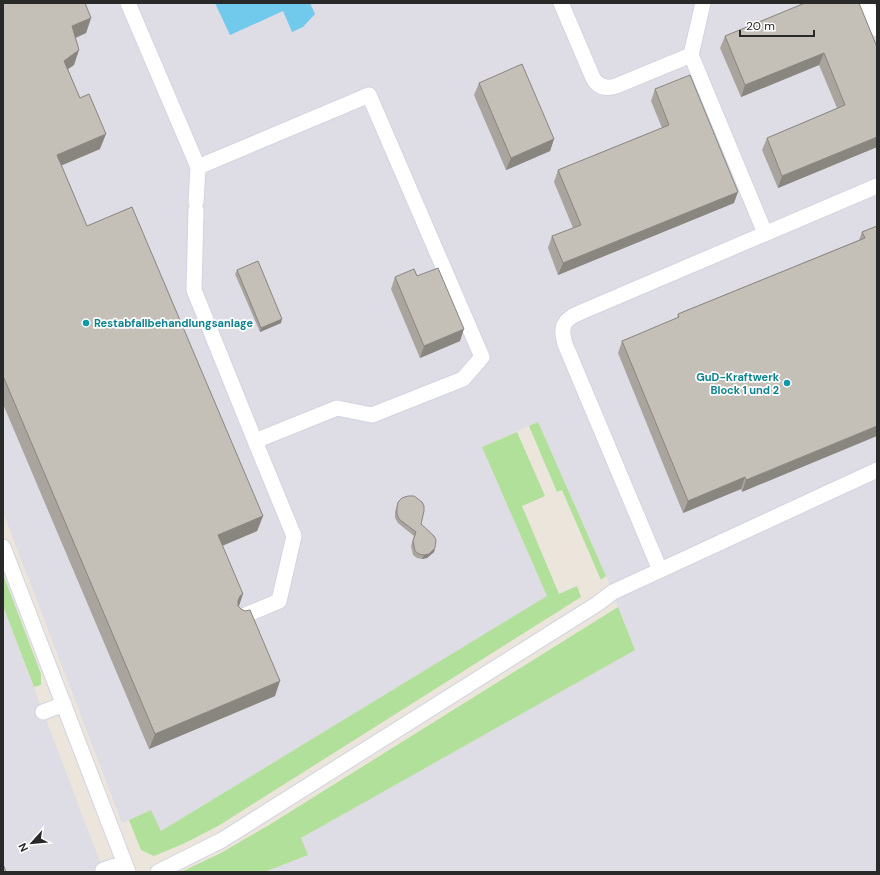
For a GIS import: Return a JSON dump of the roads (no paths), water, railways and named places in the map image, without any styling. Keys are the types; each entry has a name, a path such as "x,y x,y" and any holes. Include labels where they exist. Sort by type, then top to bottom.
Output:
{"lane":[{"path":"128,3 198,167 194,290 294,536 279,600 241,617"},
{"path":"561,3 593,78 597,84 606,88 616,86 691,55"},
{"path":"703,3 691,55 765,233"},
{"path":"866,3 877,29"},
{"path":"198,167 369,96 482,357 463,379 372,415 337,408 255,441"},
{"path":"660,570 565,344 562,335 566,320 575,314 877,186"},
{"path":"158,872 222,840 597,604 613,592 877,470"},
{"path":"3,547 126,867 103,870"},
{"path":"43,712 64,704"}],"water":[{"path":"215,3 310,3 315,14 303,27 292,32 283,11 230,35"}],"place":[{"name":"Restabfallbehandlungsanlage","path":"86,323"},
{"name":"GuD-Kraftwerk Block 1 und 2","path":"787,383"}]}
